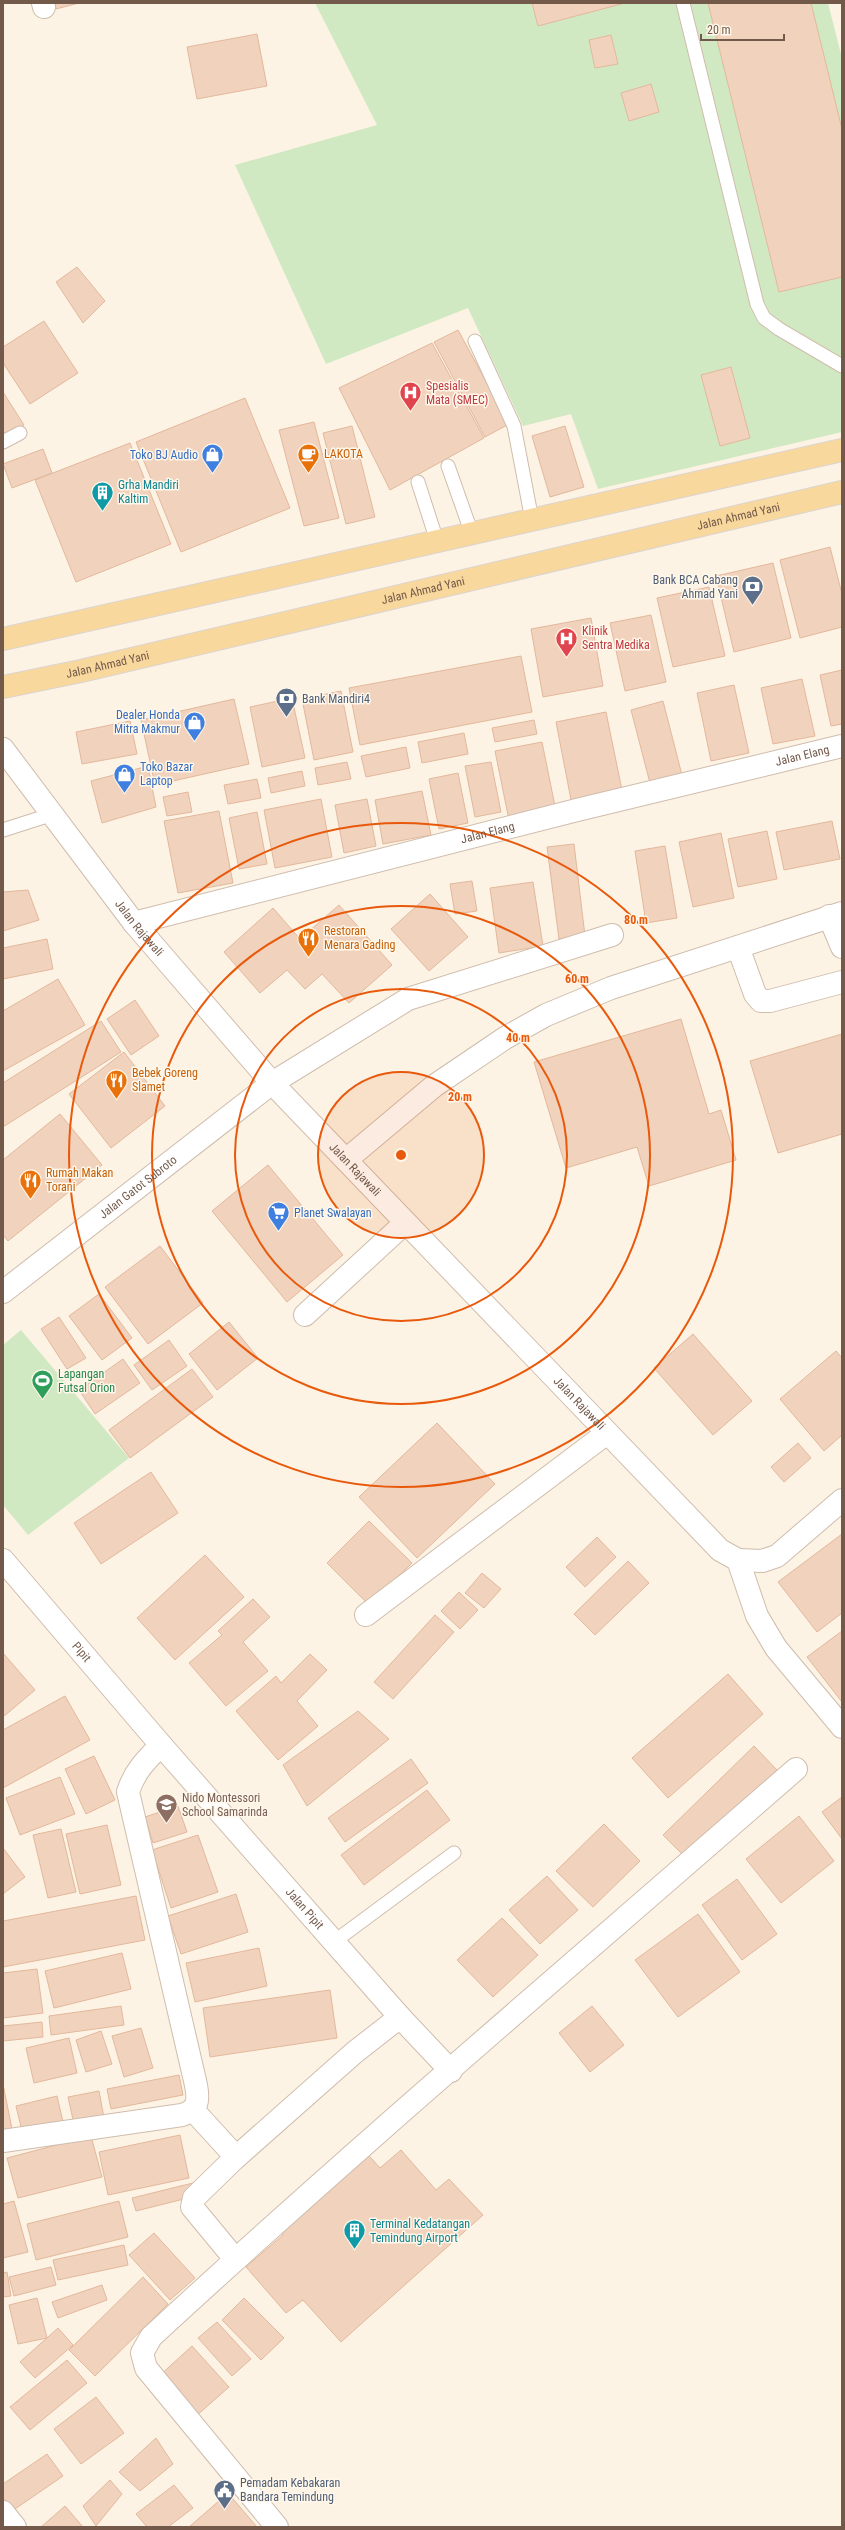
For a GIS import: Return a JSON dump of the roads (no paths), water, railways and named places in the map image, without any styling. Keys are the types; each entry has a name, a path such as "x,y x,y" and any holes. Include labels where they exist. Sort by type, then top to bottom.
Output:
{"main road":[{"path":"3,639 842,450"},
{"name":"Jalan Ahmad Yani","path":"3,687 88,669 842,492"}],"street":[{"name":"Jalan Elang","path":"134,923 570,812 842,746"},
{"name":"Jalan Rajawali","path":"3,749 134,923 272,1083 720,1550 738,1560"},
{"path":"346,1160 434,1086 505,1038 546,1015 611,988 835,914 842,947"},
{"name":"Jalan Gatot Subroto","path":"3,1292 272,1083 408,999 612,935"},
{"path":"738,947 755,994 761,1001 770,1001 842,982"},
{"path":"306,1315 405,1223"},
{"path":"366,1615 607,1433"},
{"path":"842,1500 777,1556 762,1561 738,1560 757,1616 776,1648 842,1727"},
{"name":"Pipit","path":"3,1560 160,1745"},
{"path":"3,2141 182,2115 193,2110 198,2101 196,2086 128,1792 132,1779 139,1768 160,1745"},
{"name":"Jalan Pipit","path":"160,1745 400,2017 451,2071"},
{"path":"278,2527 146,2368 142,2353 151,2337 377,2132 451,2071 796,1770"},
{"path":"235,2260 192,2207 194,2198 236,2157 355,2052 400,2017"},
{"path":"193,2110 236,2157"},
{"path":"3,2512 15,2527"}],"lane":[{"path":"683,3 757,304 764,318 779,329 842,366"},
{"path":"475,340 514,426 532,520"},
{"path":"3,442 20,433"},
{"path":"448,466 472,534"},
{"path":"418,482 437,541"},
{"path":"3,830 53,814"},
{"path":"335,1942 454,1853"}],"place":[{"name":"Spesialis Mata (SMEC)","path":"411,412"},
{"name":"Toko BJ Audio","path":"213,474"},
{"name":"LAKOTA","path":"309,474"},
{"name":"Grha Mandiri Kaltim","path":"103,512"},
{"name":"Bank BCA Cabang Ahmad Yani","path":"753,606"},
{"name":"Klinik Sentra Medika","path":"567,658"},
{"name":"Bank Mandiri4","path":"287,718"},
{"name":"Dealer Honda Mitra Makmur","path":"195,742"},
{"name":"Toko Bazar Laptop","path":"124,794"},
{"name":"Restoran Menara Gading","path":"308,958"},
{"name":"Bebek Goreng Slamet","path":"117,1100"},
{"name":"Rumah Makan Torani","path":"31,1200"},
{"name":"Planet Swalayan","path":"278,1232"},
{"name":"Lapangan Futsal Orion","path":"42,1400"},
{"name":"Nido Montessori School Samarinda","path":"166,1824"},
{"name":"Terminal Kedatangan Temindung Airport","path":"354,2250"},
{"name":"Pemadam Kebakaran Bandara Temindung","path":"225,2510"}]}
